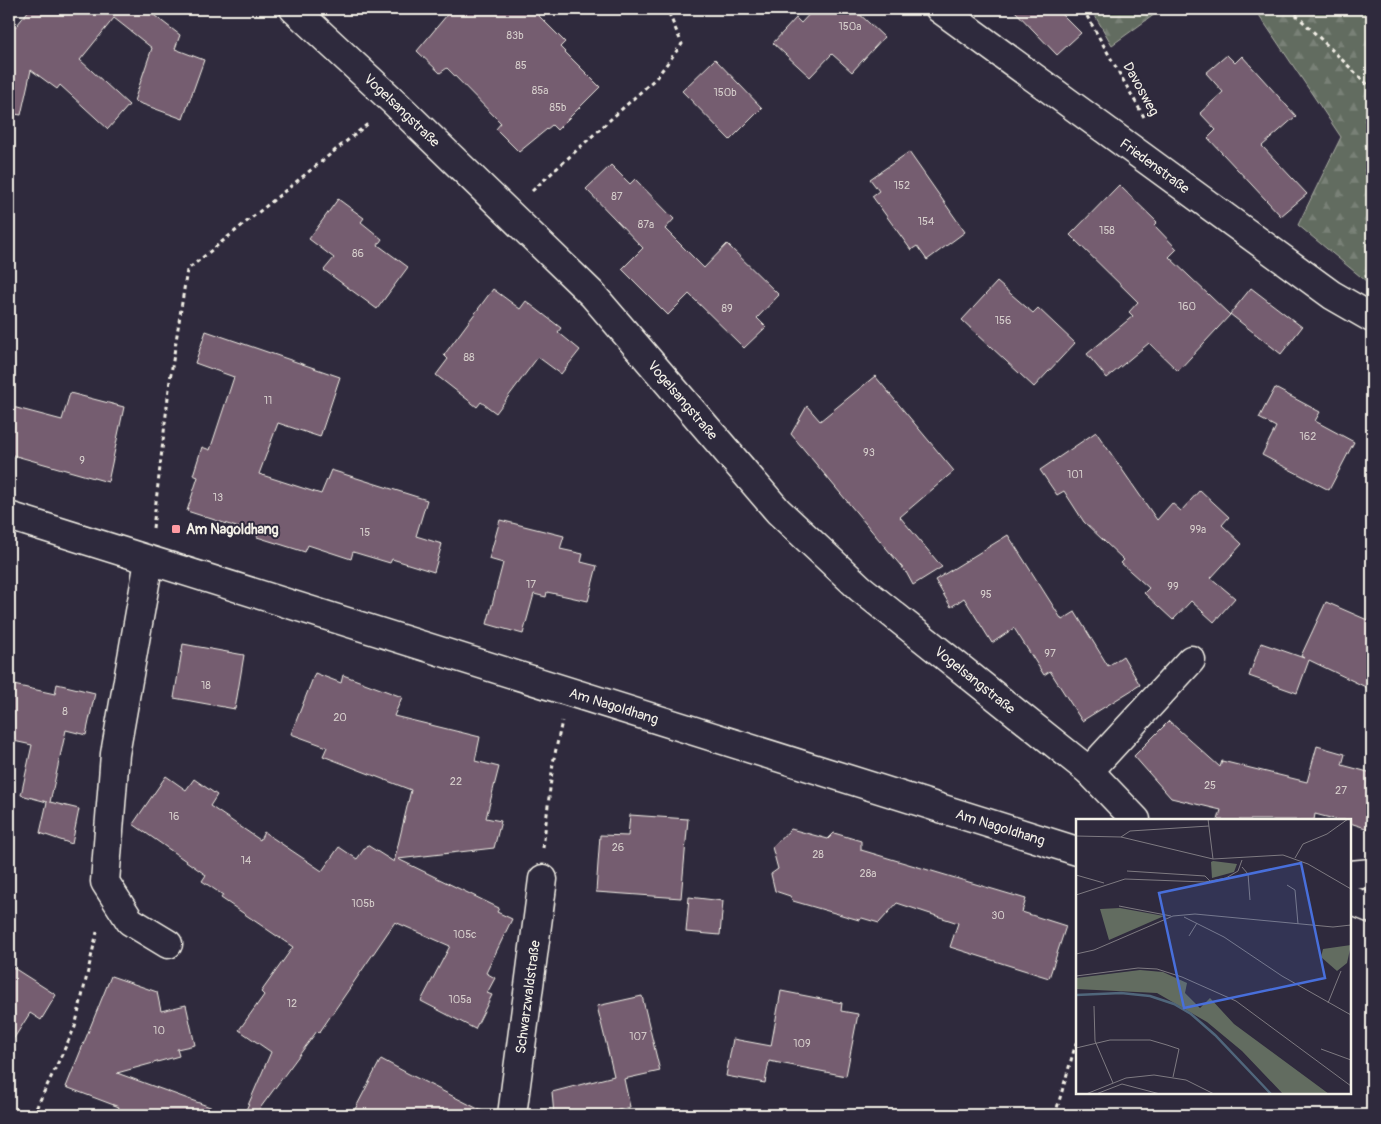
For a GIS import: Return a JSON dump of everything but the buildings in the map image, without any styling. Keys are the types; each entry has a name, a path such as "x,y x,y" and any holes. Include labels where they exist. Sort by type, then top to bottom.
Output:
{"street":[{"name":"Vogelsangstraße","path":"294,9 394,102 592,294 785,517 860,588 1089,771 1135,819"},
{"name":"Friedenstraße","path":"940,9 1332,295 1372,318"},
{"name":"Am Nagoldhang","path":"9,516 1076,851"},
{"path":"149,561 115,754 106,882 130,921 168,944"},
{"path":"1089,771 1191,660"},
{"path":"1351,876 1372,873"},
{"name":"Schwarzwaldstraße","path":"512,1115 543,879"},
{"path":"1351,900 1372,909"}],"path":[{"path":"508,214 656,78 682,44 667,9"},
{"name":"Davosweg","path":"1083,9 1149,125"},
{"path":"1290,9 1372,89"},
{"path":"149,561 170,380 187,270 394,102"},
{"path":"543,840 553,763 568,690"},
{"path":"33,1115 75,1027 96,942"},
{"path":"1055,1115 1076,1043"}],"green space":[{"path":"1091,9 1162,9 1112,45"},
{"path":"1255,9 1362,9 1372,19 1372,286 1298,225 1341,137"}],"place":[{"name":"Am Nagoldhang","path":"176,529"}]}
